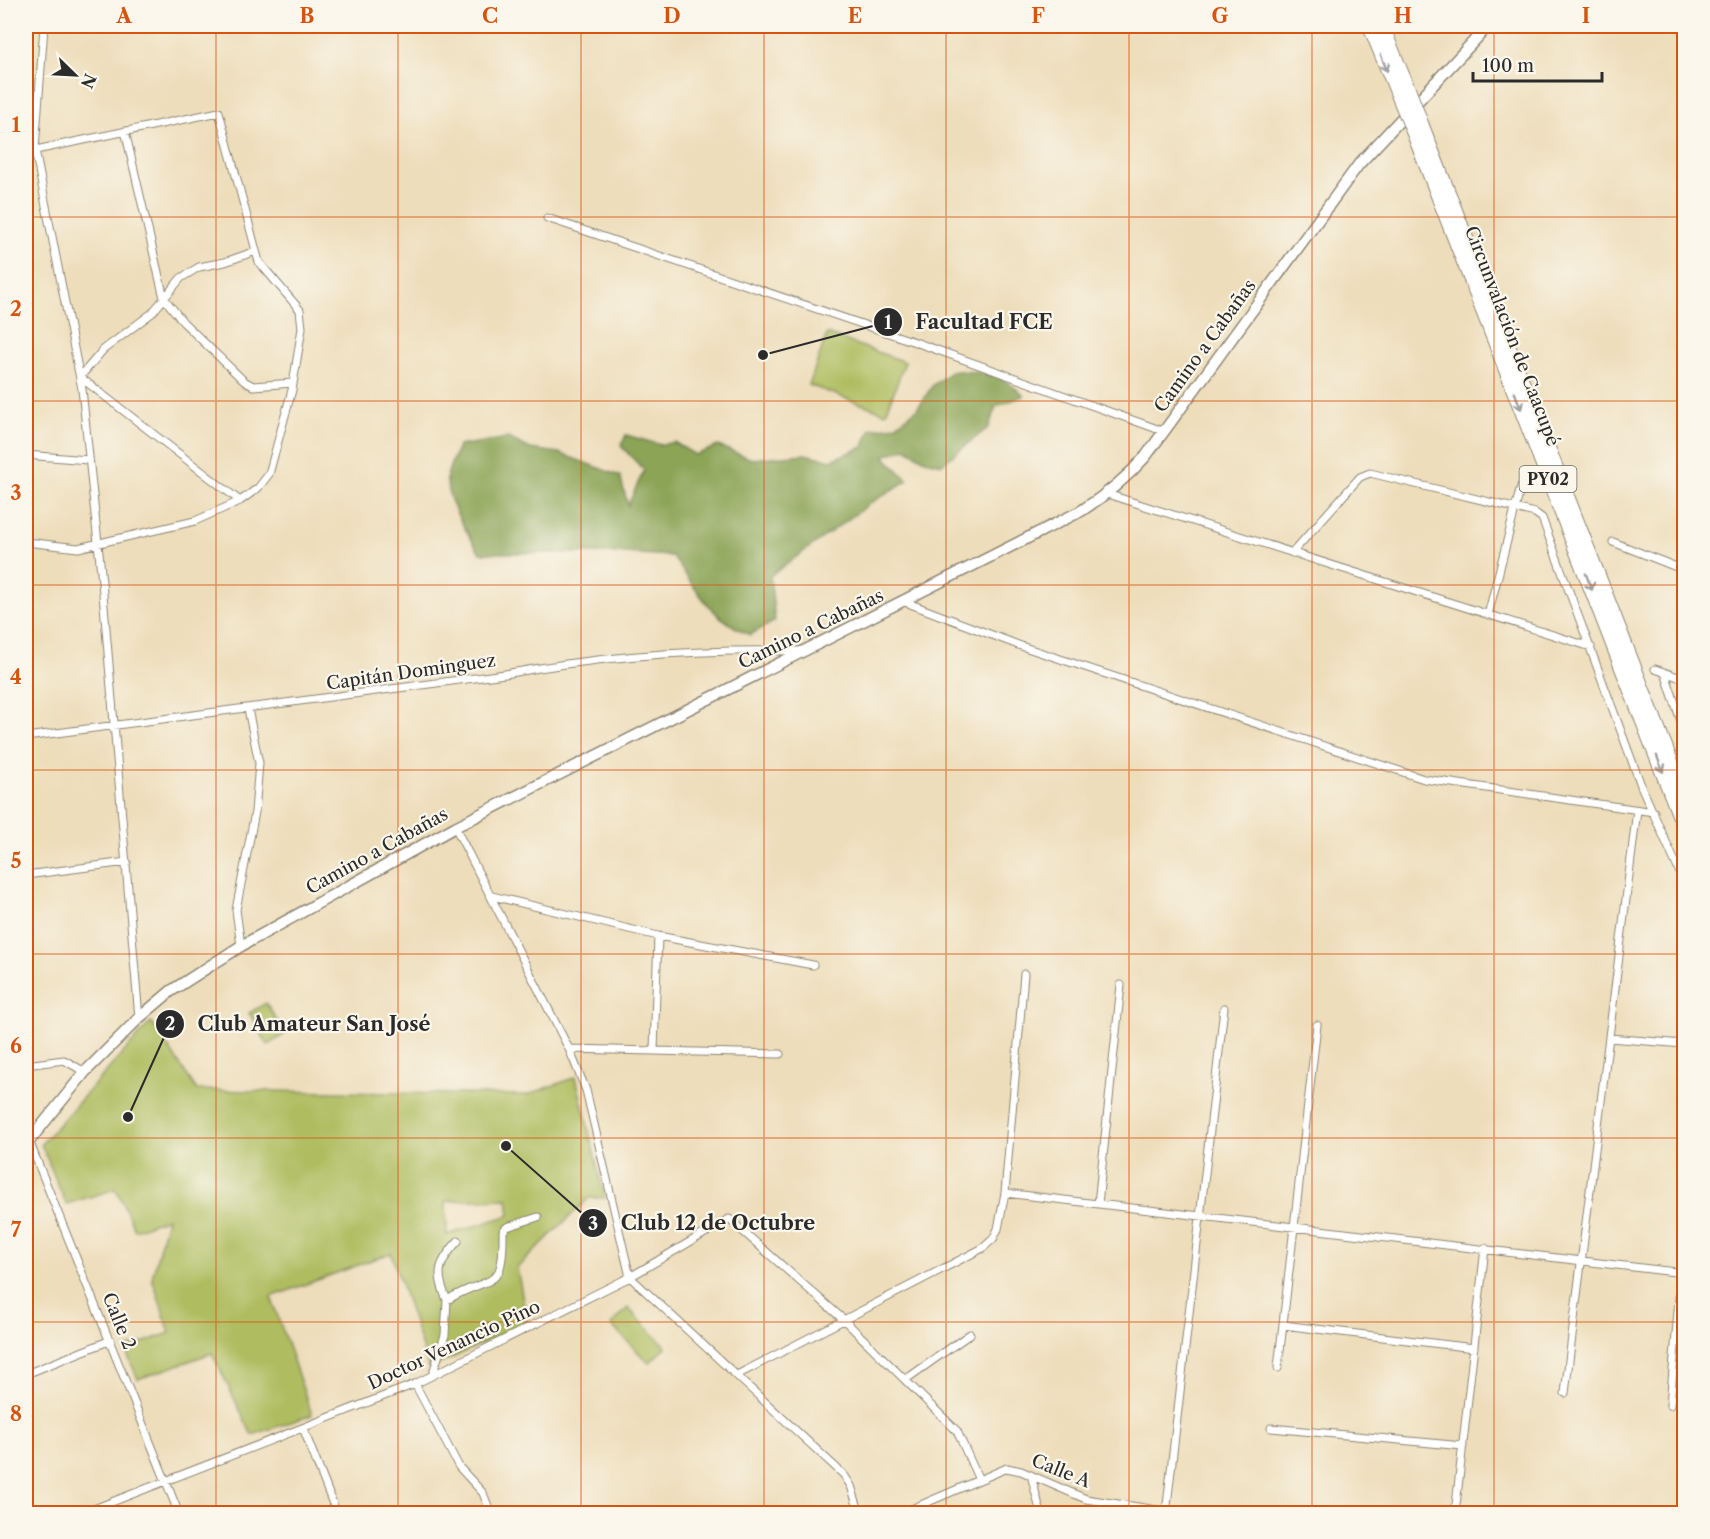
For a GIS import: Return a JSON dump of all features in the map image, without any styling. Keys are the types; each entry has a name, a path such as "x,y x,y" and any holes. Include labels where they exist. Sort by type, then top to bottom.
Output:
{"highway":[{"name":"Circunvalación de Caacupé","path":"1370,26 1418,128 1684,795"},
{"name":"Circunvalación de Caacupé","path":"1382,26 1405,97"},
{"name":"Circunvalación de Caacupé","path":"1418,128 1684,827"}],"street":[{"path":"44,26 34,150 80,377 115,726 139,1018"},
{"name":"Camino a Cabañas","path":"30,1139 85,1072 139,1018 171,991 241,945 455,827 801,651 905,602 1081,511 1107,494 1128,477 1359,164 1488,26"},
{"path":"26,152 219,112 259,262 300,310 302,328 293,383 269,474 258,488 240,501 195,521 98,545 78,548 26,542"},
{"path":"125,131 164,298 183,322 244,381 253,386 293,383"},
{"path":"547,218 915,342 1163,431"},
{"path":"80,377 103,350 152,312 181,278 199,267 225,262 256,251"},
{"path":"80,377 240,501"},
{"path":"26,454 88,460"},
{"path":"1292,553 1360,477 1370,473 1535,513 1542,518 1642,788 1684,882"},
{"path":"1488,615 1521,486"},
{"path":"1107,494 1591,647"},
{"path":"1613,542 1684,570"},
{"path":"905,602 1021,646 1424,779 1654,812"},
{"name":"Capitán Dominguez","path":"26,737 505,674 568,662 656,654 749,650 801,651"},
{"path":"1655,669 1684,679"},
{"path":"1665,673 1684,730"},
{"path":"241,945 236,910 255,812 258,763 248,709"},
{"path":"1565,1393 1636,810"},
{"path":"455,827 569,1049 586,1090 630,1277 844,1474 851,1486 860,1514"},
{"path":"26,875 127,862"},
{"path":"492,896 658,936 813,965"},
{"path":"654,1051 658,936"},
{"path":"737,1375 983,1248 993,1239 998,1229 1005,1193 1024,974"},
{"path":"1098,1204 1121,985"},
{"path":"1166,1513 1224,1008"},
{"path":"1278,1368 1317,1025"},
{"path":"1609,1038 1684,1044"},
{"path":"569,1049 780,1054"},
{"path":"26,1065 63,1060 85,1072"},
{"name":"Calle 2","path":"30,1139 179,1514"},
{"path":"1005,1193 1582,1259 1683,1273"},
{"path":"447,1300 471,1286 492,1280 500,1274 503,1263 503,1231 507,1227 538,1217"},
{"name":"Doctor Venancio Pino","path":"81,1514 415,1384 630,1277 729,1219 844,1320"},
{"path":"1670,1405 1684,1240"},
{"path":"434,1373 445,1335 447,1300 438,1280 444,1258 458,1241"},
{"path":"1455,1514 1485,1248"},
{"path":"844,1320 957,1431 978,1480"},
{"path":"1283,1325 1474,1348"},
{"path":"905,1380 970,1335"},
{"path":"26,1374 111,1340"},
{"path":"415,1384 459,1467 483,1493 491,1512 482,1514"},
{"path":"303,1428 337,1514"},
{"path":"1271,1428 1462,1446"},
{"name":"Calle A","path":"900,1514 1007,1468 1031,1475 1086,1499 1183,1514"},
{"path":"1031,1475 1041,1514"}],"green space":[{"path":"827,334 905,362 886,413 809,385"},
{"path":"952,371 982,373 1000,378 1024,396 996,406 989,427 942,464 925,460 906,448 884,456 908,480 872,502 770,576 775,621 750,635 724,620 714,611 672,556 623,553 480,553 459,517 447,487 448,474 458,446 509,438 530,449 559,453 620,476 628,505 644,470 621,446 626,435 661,445 674,442 695,455 718,446 752,459 805,454 831,460 863,447 871,429 895,426 917,409 933,385"},
{"path":"266,1003 285,1034 268,1045 249,1013"},
{"path":"151,1022 197,1090 527,1095 576,1077 605,1198 589,1198 517,1268 527,1322 429,1369 391,1253 271,1297 312,1415 252,1435 212,1353 138,1379 125,1349 170,1333 152,1278 167,1218 135,1230 116,1189 66,1204 41,1144","holes":["508,1199 510,1215 447,1235 446,1201"]},
{"path":"628,1308 666,1347 649,1363 611,1325"}],"place":[{"name":"Facultad FCE","path":"763,355"},
{"name":"Club Amateur San José","path":"128,1117"},
{"name":"Club 12 de Octubre","path":"506,1146"}]}
